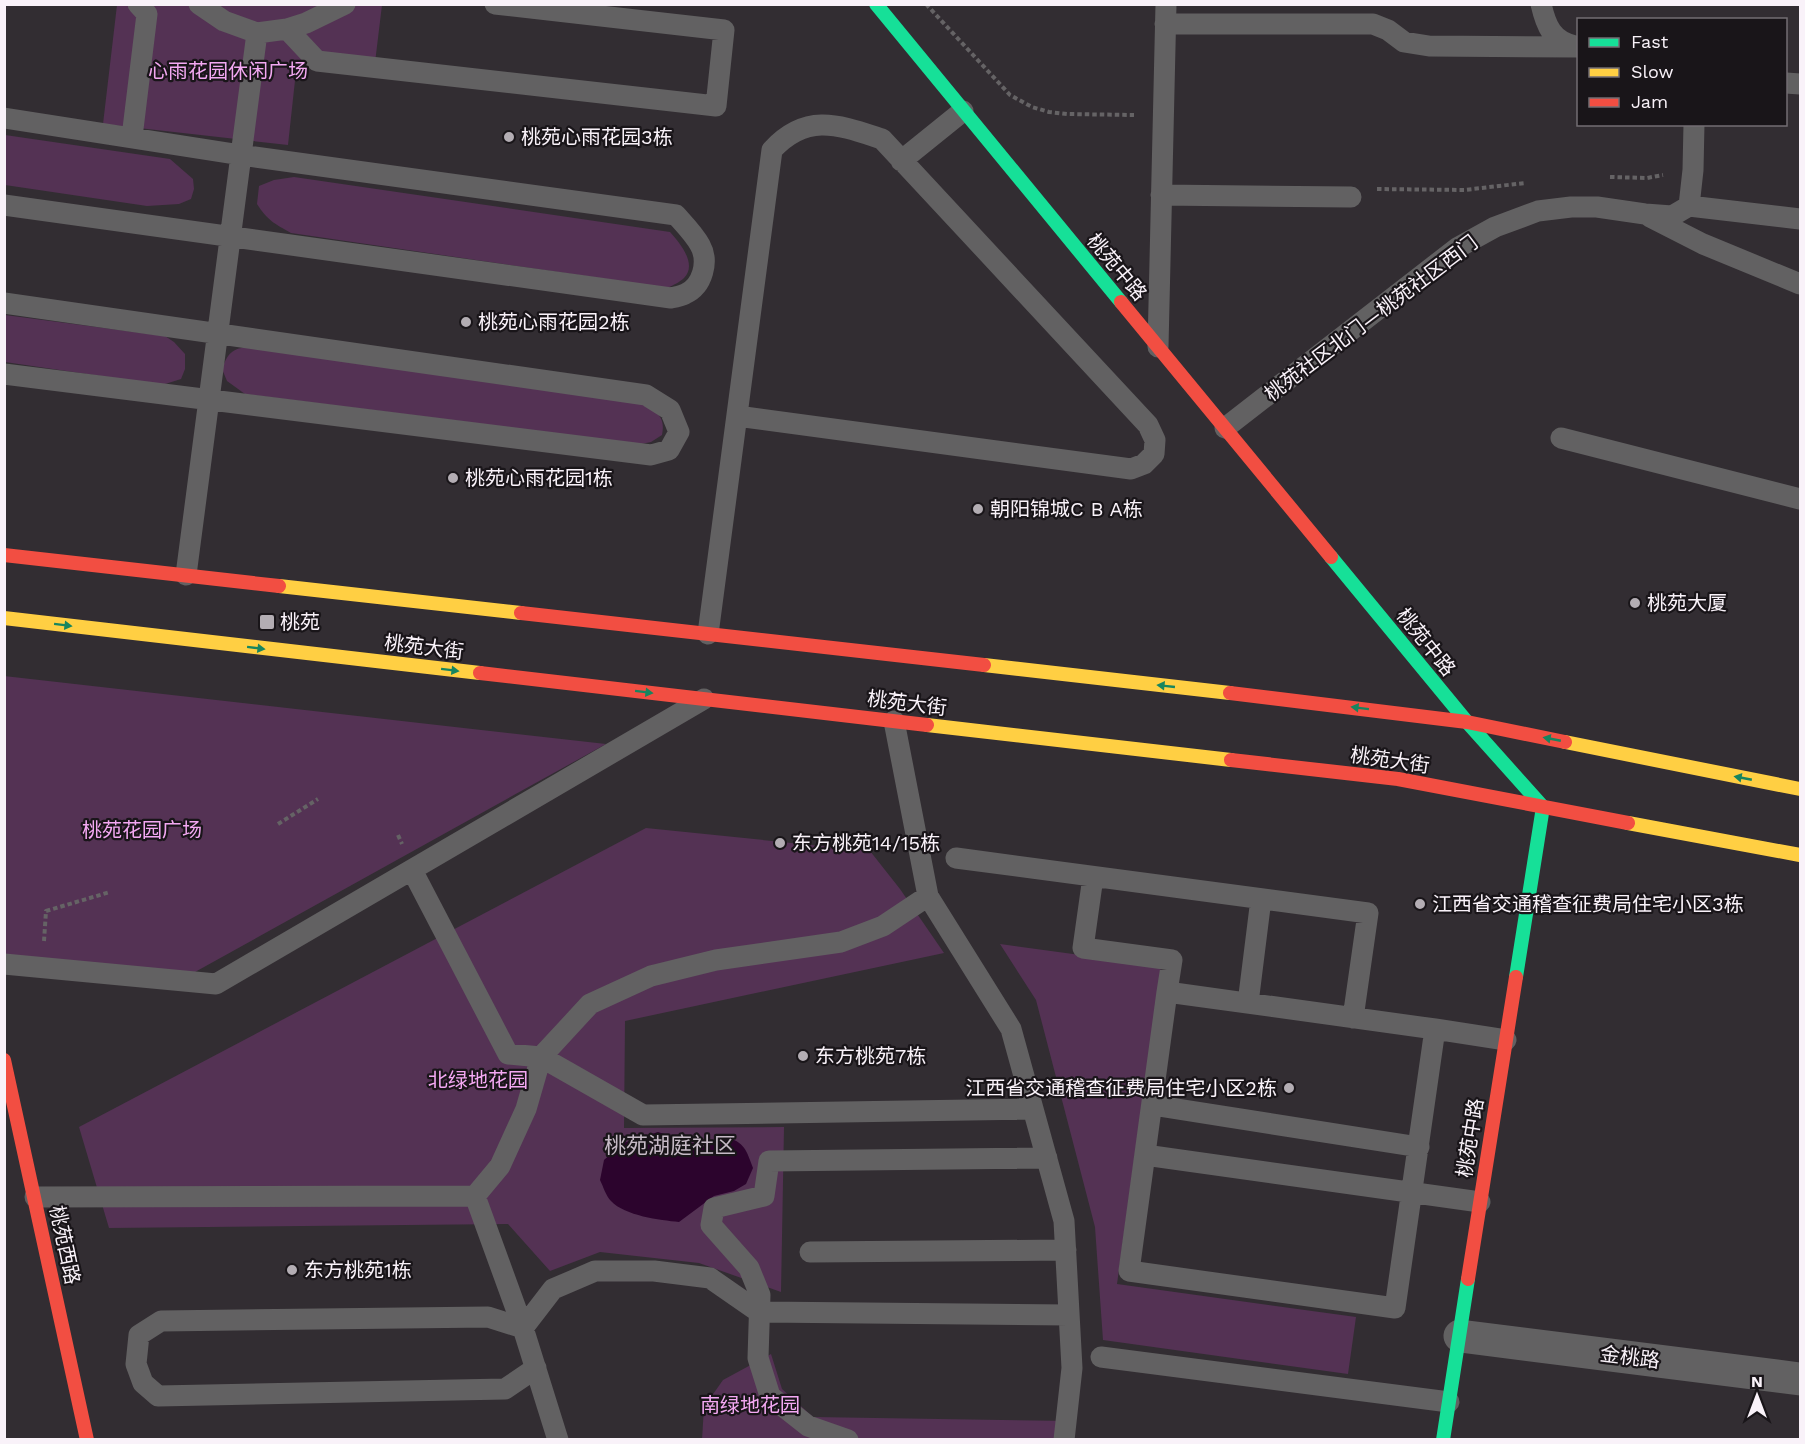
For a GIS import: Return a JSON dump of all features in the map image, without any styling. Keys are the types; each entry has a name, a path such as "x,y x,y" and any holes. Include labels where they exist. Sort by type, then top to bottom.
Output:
{"main road":[{"name":"桃苑中路","path":"876,4 1467,722 1543,807 1443,1440"},
{"path":"4,555 1304,701 1467,722 1800,789"},
{"name":"桃苑大街","path":"4,618 1398,779 1800,855"},
{"name":"桃苑西路","path":"4,1060 87,1440"}],"street":[{"name":"金桃路","path":"1460,1336 1800,1379"}],"lane":[{"path":"132,138 147,14 138,4"},
{"path":"199,4 224,21 257,33 287,29 306,23 345,4"},
{"path":"287,29 317,61 716,106 724,30 495,4"},
{"path":"1528,46 1538,39 1541,4"},
{"path":"1541,4 1546,26 1562,43 1577,47"},
{"path":"1158,347 1166,14 1373,24 1388,30 1404,42 1429,46 1577,47"},
{"path":"186,575 257,33"},
{"path":"901,161 963,111"},
{"path":"4,118 242,155 676,215 701,245 705,261 698,284 686,294 671,298 4,205"},
{"path":"708,634 772,150 783,138 811,125 841,126 882,139 1148,425 1155,440 1154,454 1144,464 1131,469 737,416"},
{"path":"1694,126 1689,206 1800,219"},
{"path":"1161,195 1351,197"},
{"name":"桃苑社区北门—桃苑社区西门","path":"1225,428 1458,248 1495,227 1538,211 1571,207 1597,207 1672,216 1689,206"},
{"path":"1645,214 1703,244 1800,284"},
{"path":"4,303 646,395 670,410 679,432 669,450 651,455 4,374"},
{"path":"1561,438 1800,499"},
{"path":"4,964 216,984 704,699"},
{"path":"894,721 928,896 1011,1029 1064,1221 1072,1368 1064,1440"},
{"path":"956,858 1368,913 1353,1018"},
{"path":"412,870 508,1054 541,1058 643,1115 1033,1109"},
{"path":"1093,877 1083,948 1172,960 1128,1271 1395,1308 1435,1029"},
{"path":"475,1196 500,1166 526,1109 541,1058 590,1004 651,976 716,960 841,942 883,926 928,896"},
{"path":"1248,1003 1261,899"},
{"path":"1167,993 1506,1040"},
{"path":"1152,1104 1419,1147"},
{"path":"1145,1155 1480,1202"},
{"path":"848,1440 808,1426 770,1396 758,1358 760,1295 749,1268 711,1226 714,1208 764,1196 769,1161 1047,1158"},
{"path":"35,1197 475,1196"},
{"path":"475,1196 523,1328 558,1440"},
{"path":"810,1252 1066,1251"},
{"path":"523,1328 553,1289 595,1271 654,1271 710,1278 759,1312 1069,1315"},
{"path":"523,1328 488,1317 160,1321 139,1335 136,1364 143,1383 158,1396 505,1389 536,1368"},
{"path":"1101,1357 1449,1402"}],"path":[{"path":"926,4 1010,95 1032,106 1049,112 1066,114 1163,116"},
{"path":"278,824 318,799"},
{"path":"41,968 46,911 110,892"}],"green space":[{"name":"心雨花园休闲广场","path":"117,5 382,5 374,71 297,62 288,145 103,124"},
{"path":"5,135 170,159 193,179 194,189 191,199 179,204 147,206 5,185"},
{"path":"294,177 670,232 686,253 688,272 668,288 291,233 272,221 257,204 259,186 274,180"},
{"path":"5,315 165,336 185,354 185,369 181,379 162,385 5,362"},
{"path":"250,347 649,405 661,418 662,435 651,442 641,444 245,394 227,381 222,369 232,352"},
{"name":"桃苑花园广场","path":"4,676 606,744 195,972 5,956"},
{"name":"北绿地花园","path":"646,828 870,851 900,889 944,953 625,1021 624,1128 784,1127 781,1292 699,1263 600,1252 550,1271 508,1224 109,1228 79,1127"},
{"path":"1000,944 1161,966 1117,1284 1356,1317 1348,1374 1103,1340 1095,1227 1036,1000"},
{"name":"南绿地花园","path":"771,1354 782,1389 813,1417 1071,1421 1070,1440 702,1440 704,1407 723,1380"}],"shaded area":[{"path":"658,1132 705,1147 720,1135 734,1140 745,1150 753,1168 746,1184 734,1191 714,1196 679,1222 643,1216 617,1206 611,1201 600,1180 604,1160 623,1143"}],"traffic: fast":[{"path":"876,4 1121,302"},
{"path":"1331,557 1467,722 1543,807 1516,977"},
{"path":"1443,1440 1468,1279"}],"traffic: slow":[{"path":"279,586 521,613"},
{"path":"4,618 480,673"},
{"path":"984,665 1230,693"},
{"path":"927,725 1231,760"},
{"path":"1565,742 1800,789"},
{"path":"1628,823 1800,855"}],"traffic: jam":[{"path":"1121,302 1331,557"},
{"path":"4,555 279,586"},
{"path":"521,613 984,665"},
{"path":"480,673 927,725"},
{"path":"1230,693 1467,722 1565,742"},
{"path":"1231,760 1398,779 1628,823"},
{"path":"1468,1279 1516,977"},
{"path":"4,1060 87,1440"}],"place":[{"name":"桃苑心雨花园3栋","path":"509,137"},
{"name":"桃苑心雨花园2栋","path":"466,322"},
{"name":"桃苑心雨花园1栋","path":"453,478"},
{"name":"朝阳锦城C B A栋","path":"978,509"},
{"name":"桃苑大厦","path":"1635,603"},
{"name":"桃苑","path":"267,622"},
{"name":"东方桃苑14/15栋","path":"780,843"},
{"name":"江西省交通稽查征费局住宅小区3栋","path":"1420,904"},
{"name":"东方桃苑7栋","path":"803,1056"},
{"name":"江西省交通稽查征费局住宅小区2栋","path":"1289,1088"},
{"name":"东方桃苑1栋","path":"292,1270"}],"district":[{"name":"桃苑湖庭社区","path":"670,1145"}]}
